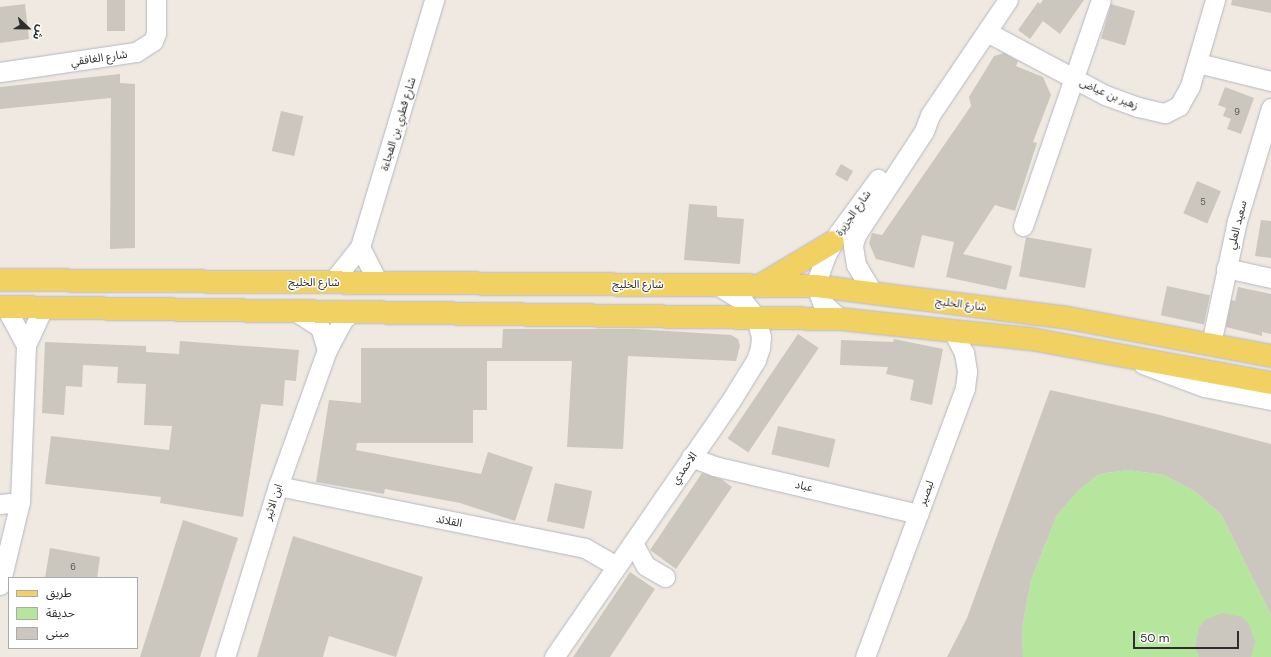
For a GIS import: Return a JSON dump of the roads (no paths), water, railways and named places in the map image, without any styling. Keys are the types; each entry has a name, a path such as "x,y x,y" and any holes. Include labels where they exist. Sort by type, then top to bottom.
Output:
{"main road":[{"path":"760,284 790,269 833,242"},
{"name":"شارع الخليج","path":"0,280 760,284 816,286 1063,317 1271,356"},
{"path":"3,308 840,319 952,329 1031,339 1271,383"}],"street":[{"name":"شارع الغافقي","path":"0,72 136,52 153,41 156,33 156,0"},
{"name":"شارع قطري بن الفجاءة","path":"332,282 360,247 434,0"},
{"name":"شارع الجزيرة","path":"872,293 856,265 853,245 856,235 924,131 930,115 1008,0"},
{"name":"زهير بن عياض","path":"1023,226 1101,0"},
{"name":"زهير بن عياض","path":"986,32 1074,79 1121,102 1164,113 1174,110 1182,102 1200,58 1215,0"},
{"path":"1200,58 1271,81"},
{"name":"سعيد العلي","path":"1211,344 1226,268 1264,152 1271,108"},
{"name":"شارع الجزيرة","path":"816,286 821,265 833,242 917,126 930,115"},
{"path":"360,247 378,282"},
{"path":"1226,268 1271,278"},
{"name":"الاحمدي","path":"554,657 756,360 760,348 761,337 756,317 744,302 715,284"},
{"path":"816,286 822,302 840,319"},
{"path":"3,308 26,345"},
{"path":"0,585 20,502 26,345 43,308"},
{"path":"295,311 320,327 327,350"},
{"name":"ابن الاثير","path":"225,657 278,486 327,350 343,320 352,312"},
{"name":"لبصير","path":"865,657 966,379 964,353 952,329"},
{"path":"1128,356 1184,382 1271,400"},
{"name":"عباد","path":"691,457 714,466 918,514"},
{"name":"القلائد","path":"278,486 585,548 616,566"},
{"path":"0,504 20,502"},
{"path":"633,542 646,566"},
{"path":"616,566 646,566 665,577"}]}
